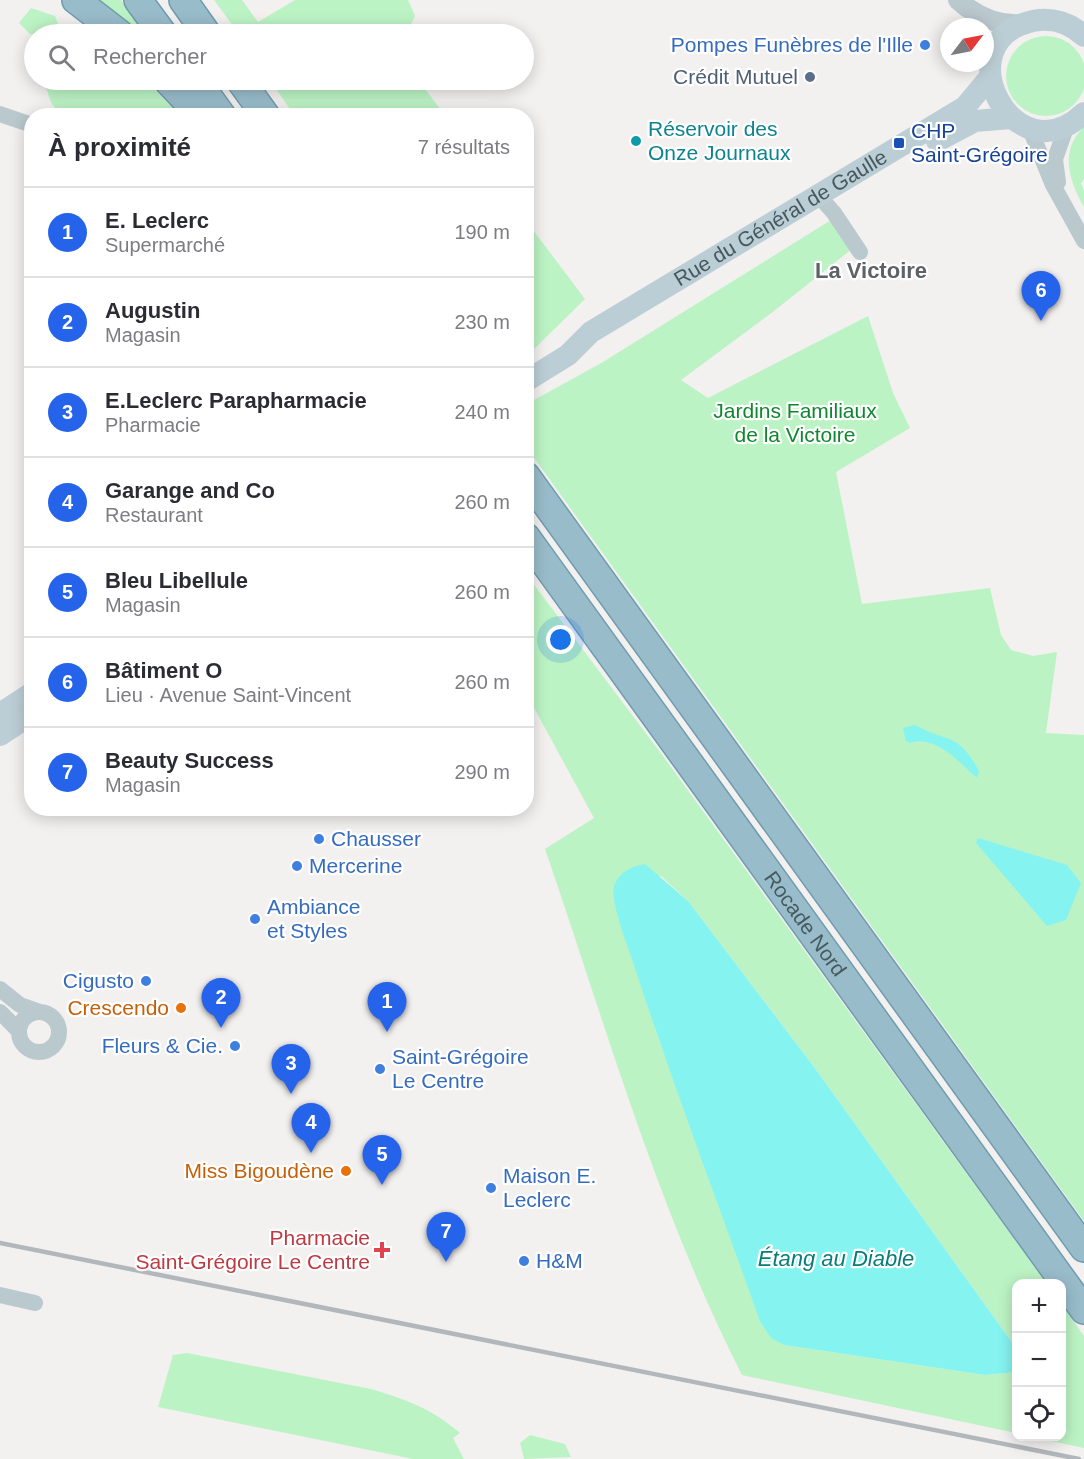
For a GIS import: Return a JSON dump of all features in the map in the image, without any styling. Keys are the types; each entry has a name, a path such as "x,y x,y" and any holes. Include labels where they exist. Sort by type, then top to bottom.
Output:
{"highway":[{"path":"76,0 107,24"},
{"path":"138,0 156,24"},
{"path":"183,0 200,24"},
{"path":"176,90 193,108"},
{"path":"203,90 216,108"},
{"path":"247,90 260,108"},
{"name":"Rocade Nord","path":"534,487 1084,1248"},
{"name":"Rocade Nord","path":"534,548 1084,1310"}],"main road":[{"path":"1022,24 1052,20 1082,33"},
{"name":"Rue du Général de Gaulle","path":"994,54 1006,35 1022,24"},
{"name":"Rue du Général de Gaulle","path":"568,355 591,332 965,107 984,72"},
{"path":"991,72 996,100 1018,122"},
{"name":"Rue du Général de Gaulle","path":"534,376 568,355 600,344 830,209 959,128 981,120 1018,122 1046,129 1076,119"},
{"path":"0,714 24,698"},
{"path":"0,735 24,719"}],"street":[{"path":"945,0 963,18"},
{"path":"958,0 976,14 994,22 1022,24"},
{"path":"0,114 24,122"},
{"path":"1068,214 1056,175 1055,159 1076,119"},
{"path":"1018,122 1032,134 1053,185 1084,241"},
{"path":"830,209 860,252"},
{"path":"0,989 20,1005 54,1018 59,1029 58,1040 52,1048 42,1052 31,1050 22,1043 19,1031 0,1012"},
{"path":"19,1031 23,1019 40,1012"},
{"path":"0,1294 35,1302"}],"green space":[{"path":"87,0 121,0 139,24 117,24"},
{"path":"214,0 242,0 258,22 295,0 408,0 415,16 411,24 232,24"},
{"path":"31,8 55,16 58,24 24,24 24,28 19,23"},
{"path":"1046,36 1061,39 1074,48 1083,61 1085,84 1083,91 1074,104 1061,113 1046,116 1031,113 1018,104 1009,91 1006,76 1009,61 1018,48 1031,39"},
{"path":"47,90 155,90 173,108 55,108"},
{"path":"277,90 426,90 440,108 289,108"},
{"path":"1084,127 1084,179 1081,183 1084,191 1084,207 1074,187 1069,156 1076,136"},
{"name":"Jardins Familiaux de la Victoire","path":"831,220 852,249 681,380 708,398 868,316 893,393 910,428 836,472 862,604 990,588 1001,635 1011,650 1033,656 1057,652 1046,733 1084,735 1084,1221 534,458 534,400 603,362"},
{"path":"534,231 585,299 534,349"},
{"path":"534,585 663,756 1043,1279 1012,1279 1012,1342 814,1067 688,901 661,876 617,912 687,1115 784,1345 985,1375 1012,1372 1012,1432 742,1375 712,1312 658,1182 545,849 594,818 534,708"},
{"path":"1066,1311 1084,1336 1084,1448 1051,1441 1066,1441"},
{"path":"187,1353 371,1389 407,1401 439,1417 460,1433 453,1438 464,1459 413,1459 158,1407 173,1355"},
{"path":"530,1435 565,1444 571,1457 524,1459 520,1443"}],"water":[{"path":"915,725 958,744 972,759 979,771 977,778 938,746 919,741 910,743 906,741 903,728"},
{"path":"978,838 1067,865 1081,883 1066,920 1047,926 976,843"},
{"name":"Étang au Diable","path":"645,864 688,901 814,1067 1012,1342 1012,1372 985,1375 784,1345 771,1338 760,1321 664,1055 617,914 614,887 619,877 636,866"}],"railway":[{"path":"0,1243 1079,1459"}],"place":[{"name":"Pompes Funèbres de l'Ille","path":"925,45"},
{"name":"Crédit Mutuel","path":"810,77"},
{"name":"Réservoir des Onze Journaux","path":"636,141"},
{"name":"CHP Saint-Grégoire","path":"899,143"},
{"name":"Bâtiment O","path":"1041,321"},
{"name":"Chausser","path":"319,839"},
{"name":"Mercerine","path":"297,866"},
{"name":"Ambiance et Styles","path":"255,919"},
{"name":"Cigusto","path":"146,981"},
{"name":"Crescendo","path":"181,1008"},
{"name":"Augustin","path":"221,1028"},
{"name":"E. Leclerc","path":"387,1032"},
{"name":"Fleurs & Cie.","path":"235,1046"},
{"name":"Saint-Grégoire Le Centre","path":"380,1069"},
{"name":"E.Leclerc Parapharmacie","path":"291,1094"},
{"name":"Garange and Co","path":"311,1153"},
{"name":"Miss Bigoudène","path":"346,1171"},
{"name":"Bleu Libellule","path":"382,1185"},
{"name":"Maison E. Leclerc","path":"491,1188"},
{"name":"Pharmacie Saint-Grégoire Le Centre","path":"382,1250"},
{"name":"H&M","path":"524,1261"},
{"name":"Beauty Success","path":"446,1262"}],"district":[{"name":"La Victoire","path":"871,270"}]}
